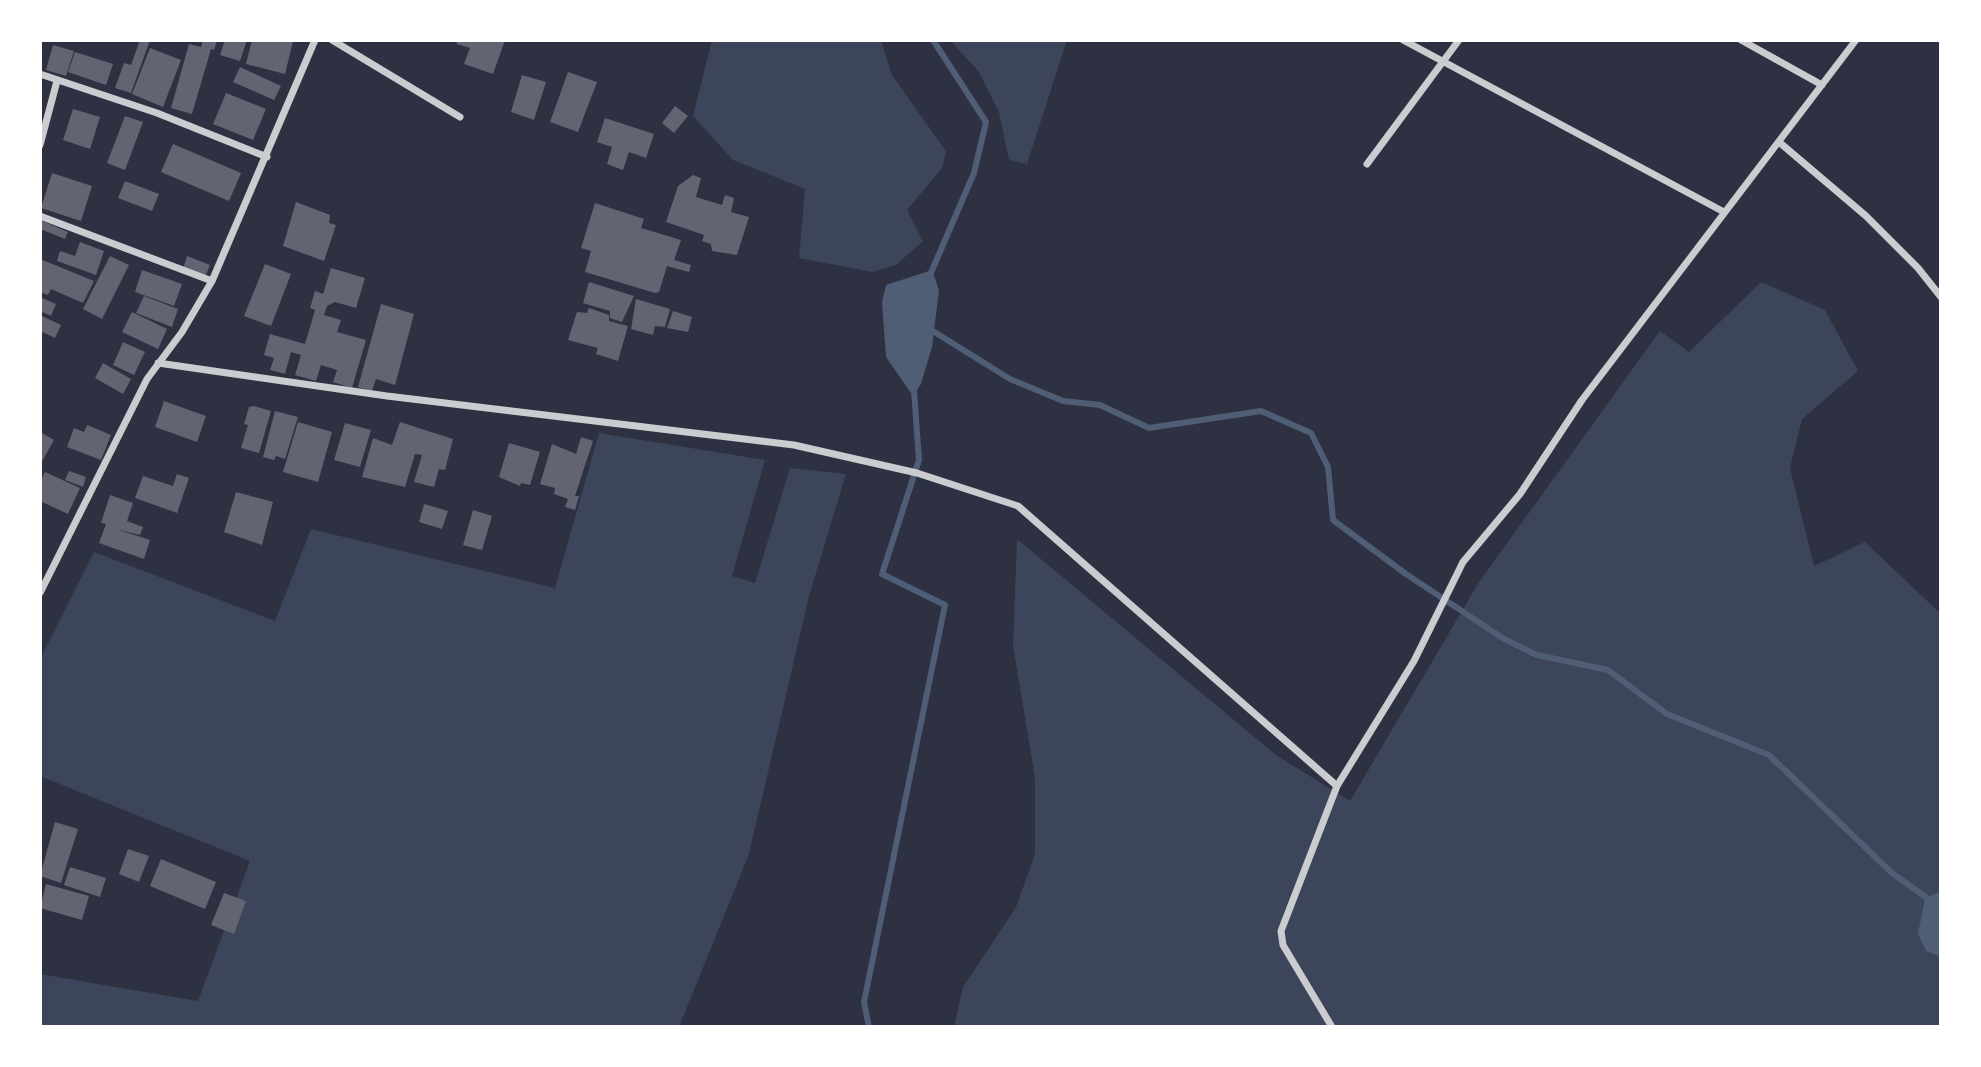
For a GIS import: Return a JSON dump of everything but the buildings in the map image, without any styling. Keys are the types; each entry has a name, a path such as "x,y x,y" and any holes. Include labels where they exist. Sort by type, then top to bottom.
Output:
{"street":[{"path":"40,593 158,363 182,332 212,281 315,40"},
{"path":"332,40 460,117"},
{"path":"1403,40 1724,212"},
{"path":"1367,164 1459,40"},
{"path":"1741,40 1822,85"},
{"path":"1332,1027 1283,945 1281,931 1337,786 1414,661 1464,562 1520,494 1582,400 1856,40"},
{"path":"40,74 157,113 267,157"},
{"path":"40,145 57,81"},
{"path":"1779,142 1866,216 1919,268 1941,297"},
{"path":"40,216 212,281"},
{"path":"158,363 387,396 794,445 917,473 1018,506 1337,786"}],"shaded area":[{"path":"712,40 881,40 892,75 946,151 942,168 907,210 923,241 896,265 872,272 799,258 805,189 733,160 693,116"},
{"path":"950,40 1067,40 1027,164 1009,160 999,112 979,72"},
{"path":"932,270 939,290 932,347 921,384 913,396 886,357 882,302 886,285"},
{"path":"1761,282 1825,310 1858,371 1802,419 1790,468 1814,566 1865,542 1941,614 1941,891 1925,898 1926,951 1941,957 1941,1027 954,1027 963,987 1016,907 1035,854 1035,778 1013,646 1017,539 1276,755 1350,801 1479,582 1660,331 1689,352"},
{"path":"599,433 765,460 732,576 755,583 790,468 846,474 809,596 749,854 679,1027 40,1027 40,974 198,1001 250,861 40,776 40,659 94,552 275,621 311,529 555,588"},
{"path":"1941,891 1941,957 1926,951 1918,934 1925,898"}],"waterway":[{"path":"930,275 974,173 986,122 933,40"},
{"path":"928,328 1010,379 1063,401 1100,405 1149,428 1261,411 1311,433 1328,467 1333,520 1406,574 1504,639 1537,655 1608,670 1667,714 1769,755 1892,873 1941,908"},
{"path":"869,1027 864,1002 945,605 882,574 919,460 914,390"}]}
